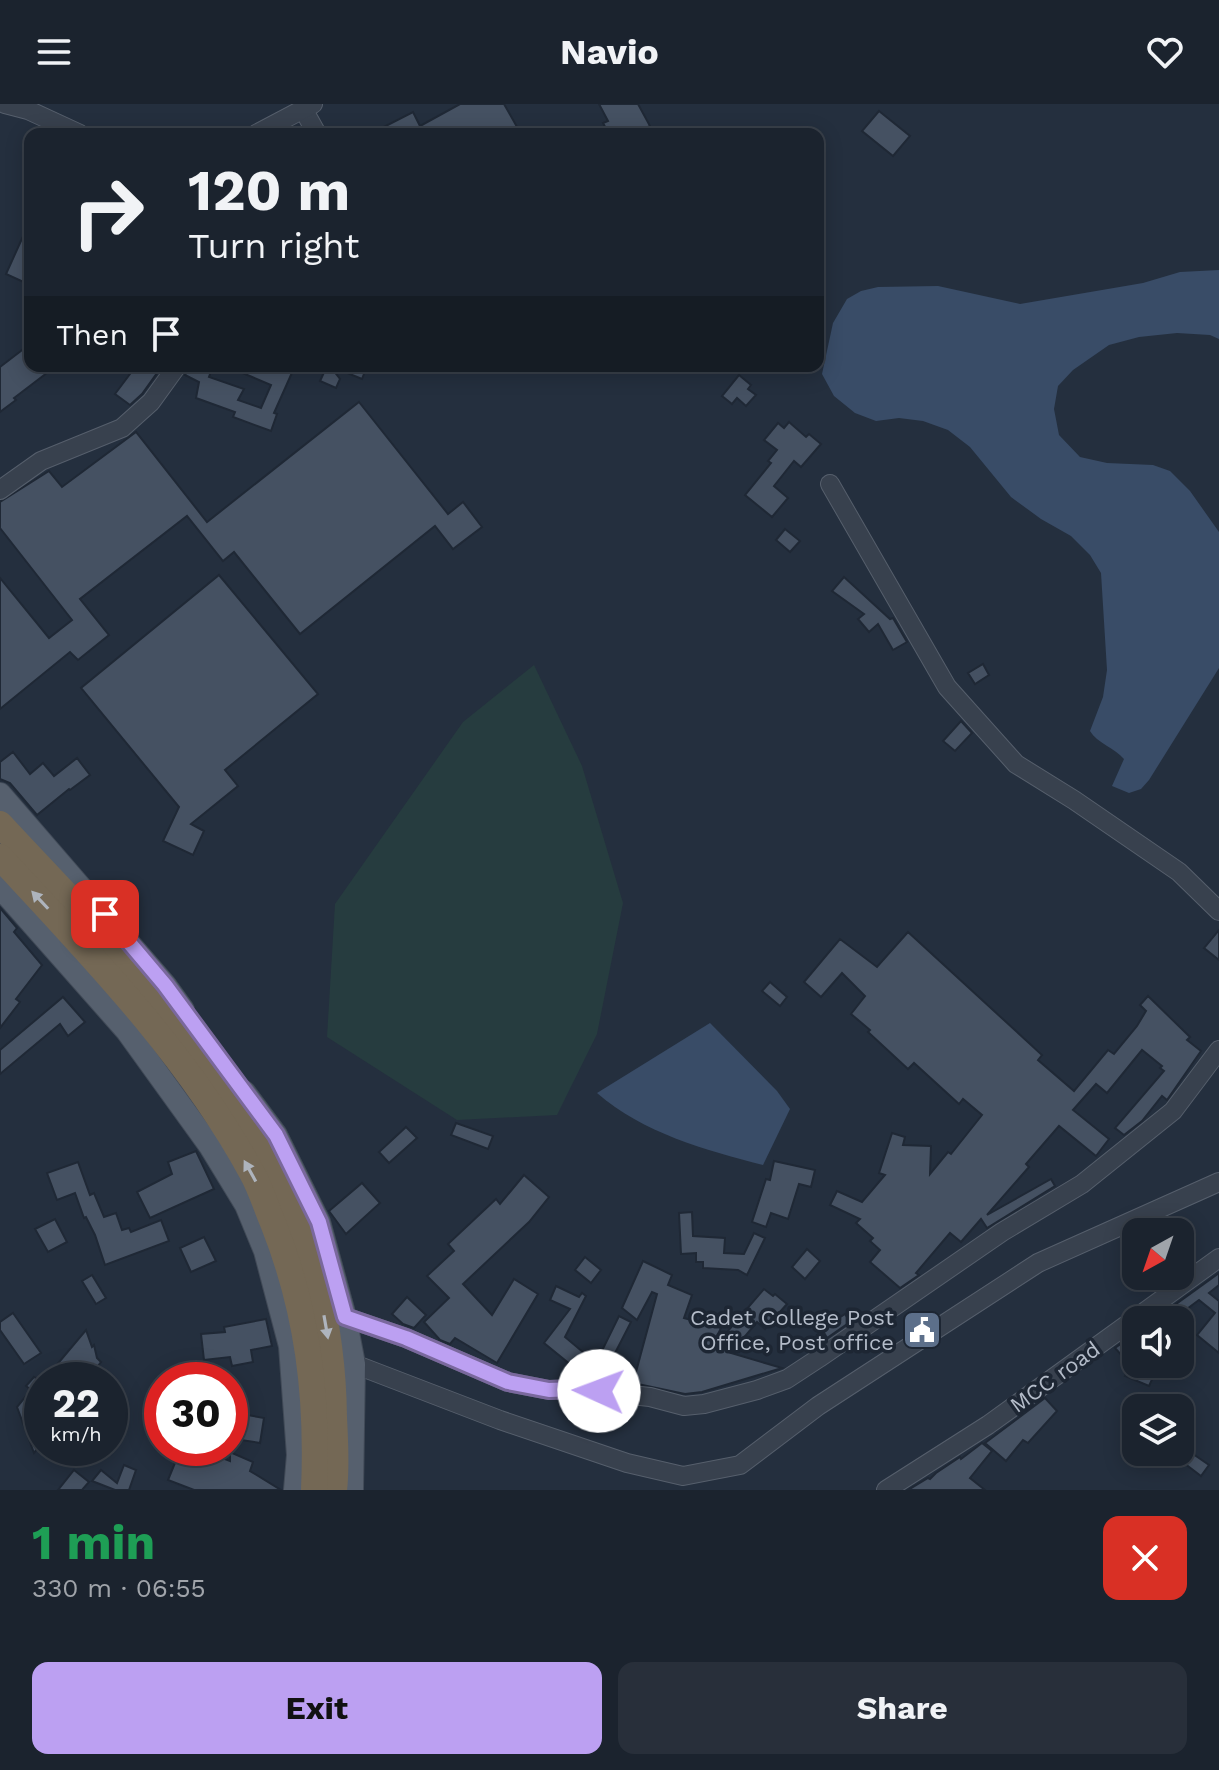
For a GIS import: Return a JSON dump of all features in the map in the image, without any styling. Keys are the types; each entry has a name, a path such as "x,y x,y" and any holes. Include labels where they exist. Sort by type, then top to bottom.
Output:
{"highway":[{"path":"0,824 162,1003 232,1095 269,1153 300,1224 323,1309 334,1373 334,1490"},
{"path":"0,857 70,932 187,1070 254,1175 291,1273 310,1358 316,1431 314,1490"}],"main road":[{"path":"0,794 165,985 276,1135 319,1222 345,1317 354,1364 352,1490"},
{"path":"0,887 127,1031 210,1146 246,1205 265,1251 290,1346 298,1455 295,1490"}],"street":[{"path":"5,104 27,107 68,128"},
{"path":"268,128 308,107 315,128"},
{"path":"0,490 41,461 122,428 151,402 173,372"},
{"path":"830,484 947,687 1016,764 1179,872 1219,911"},
{"path":"345,1317 406,1338 508,1382 549,1390 574,1389 650,1397 684,1406 757,1390 797,1372 1002,1232 1082,1184 1173,1111 1219,1050"},
{"path":"354,1364 500,1420 627,1463 683,1476 740,1465 818,1406 1038,1263 1219,1182"},
{"name":"MCC road","path":"886,1490 988,1425 1219,1258"},
{"path":"693,1490 715,1470"}],"green space":[{"path":"534,665 582,766 623,903 597,1034 557,1115 457,1120 327,1037 335,904 463,722"}],"water":[{"path":"1219,270 1219,339 1210,335 1177,333 1139,337 1109,345 1073,370 1058,386 1054,409 1059,435 1080,457 1107,463 1153,465 1170,471 1190,491 1219,532 1219,668 1149,780 1141,789 1129,793 1112,786 1124,759 1090,731 1103,697 1107,670 1101,573 1090,555 1071,536 1011,497 970,447 948,430 923,421 899,418 876,421 855,413 834,396 822,374 833,323 847,299 861,291 878,287 938,286 1020,304 1143,283 1180,272"},
{"path":"710,1023 777,1091 790,1109 763,1165 697,1146 654,1129 597,1093"}],"building":[{"path":"460,104 504,104 518,128 382,128 413,112 420,126"},
{"path":"599,104 638,104 650,126 606,128 603,123 608,121"},
{"path":"879,111 910,136 893,156 862,131"},
{"path":"24,234 24,282 6,274"},
{"path":"24,349 24,372 48,372 0,412 0,367"},
{"path":"132,372 158,372 130,405 115,394"},
{"path":"186,372 211,372 209,377 244,389 238,400 261,408 271,385 240,372 292,372 274,413 277,414 271,431 233,417 235,412 196,398 199,382 185,375"},
{"path":"324,372 335,372 340,379 336,388 320,381"},
{"path":"345,372 365,372 362,379"},
{"path":"739,375 751,385 748,389 756,395 746,406 737,398 732,404 722,396"},
{"path":"359,402 448,514 463,502 482,527 453,549 435,526 300,634 234,552 223,561 187,516 80,599 109,635 78,660 70,652 0,709 0,578 49,638 72,620 0,528 0,502 49,471 62,487 136,432 207,522"},
{"path":"789,422 806,437 809,434 821,444 801,467 794,461 774,486 788,498 772,517 745,495 771,463 768,461 777,450 764,440 778,423 784,428"},
{"path":"785,529 800,541 790,552 776,540"},
{"path":"219,575 318,694 225,770 238,786 191,824 204,831 193,855 163,841 179,807 81,688"},
{"path":"844,577 890,619 893,618 907,642 893,650 878,624 869,632 858,619 864,614 832,591"},
{"path":"983,664 989,675 975,684 968,673"},
{"path":"961,721 972,733 955,751 943,741"},
{"path":"13,752 30,774 43,763 54,776 77,758 90,775 37,815 10,783 0,779 0,762"},
{"path":"0,908 17,928 14,932 42,965 16,999 20,1002 0,1028"},
{"path":"1219,930 1219,960 1204,948"},
{"path":"908,932 1042,1055 1038,1060 1074,1091 1108,1050 1114,1054 1137,1026 1146,1011 1140,1005 1148,996 1190,1037 1187,1040 1201,1051 1167,1100 1162,1096 1142,1121 1124,1135 1115,1128 1164,1071 1160,1068 1162,1066 1142,1050 1107,1093 1096,1084 1073,1110 1109,1139 1096,1156 1059,1126 1026,1164 1029,1167 987,1215 1051,1179 1055,1186 987,1228 981,1219 961,1242 950,1233 916,1273 919,1275 900,1288 870,1262 880,1250 870,1241 873,1238 856,1223 860,1219 830,1205 837,1191 862,1202 885,1175 879,1173 892,1133 905,1137 903,1145 931,1146 930,1174 948,1152 951,1154 982,1115 963,1099 959,1104 914,1063 908,1069 868,1032 870,1030 851,1014 865,996 842,973 821,997 804,982 840,939 877,967"},
{"path":"770,982 787,997 780,1006 762,991"},
{"path":"63,997 85,1022 68,1036 60,1024 0,1074 0,1050"},
{"path":"456,1123 493,1136 488,1149 451,1135"},
{"path":"406,1127 417,1138 389,1163 379,1152"},
{"path":"196,1151 214,1189 150,1218 137,1192 172,1174 168,1162"},
{"path":"774,1161 815,1170 811,1187 799,1184 788,1219 771,1213 766,1227 752,1222 766,1179 770,1180"},
{"path":"78,1162 90,1195 94,1193 104,1217 116,1213 122,1230 129,1228 131,1232 161,1220 169,1241 105,1265 75,1193 57,1200 47,1173"},
{"path":"524,1175 549,1197 529,1222 463,1284 492,1315 514,1279 538,1294 497,1363 455,1338 450,1344 440,1340 424,1322 449,1298 427,1276 454,1251 448,1244 496,1199 500,1204"},
{"path":"362,1183 380,1203 346,1234 329,1211"},
{"path":"692,1212 693,1236 725,1238 724,1253 744,1254 754,1233 765,1238 747,1275 738,1270 703,1268 703,1262 696,1262 696,1253 681,1254 679,1213"},
{"path":"55,1219 67,1242 48,1252 35,1229"},
{"path":"204,1237 216,1261 191,1272 180,1248"},
{"path":"807,1249 820,1261 805,1279 792,1267"},
{"path":"585,1257 601,1270 591,1283 575,1270"},
{"path":"643,1261 672,1275 668,1285 692,1295 684,1318 721,1328 715,1346 764,1289 773,1296 775,1294 787,1304 765,1329 757,1322 731,1353 782,1368 702,1392 685,1394 633,1383 657,1294 652,1292 637,1320 622,1308"},
{"path":"1219,1273 1219,1285 1209,1293 1219,1301 1219,1353 1197,1335 1215,1313 1199,1300 1191,1306 1173,1306"},
{"path":"92,1275 106,1298 96,1304 82,1281"},
{"path":"556,1286 579,1297 582,1293 586,1296 565,1337 596,1363 619,1316 631,1322 613,1357 610,1355 607,1380 587,1378 544,1343 570,1309 550,1300"},
{"path":"407,1297 426,1315 414,1328 403,1324 392,1314"},
{"path":"13,1313 41,1353 24,1364 0,1330 0,1322"},
{"path":"845,1314 850,1322 827,1338 822,1329"},
{"path":"266,1319 272,1346 251,1350 253,1362 231,1362 230,1357 204,1360 201,1334 225,1332 224,1327"},
{"path":"86,1330 101,1362 59,1362"},
{"path":"1122,1343 1122,1356 1115,1348"},
{"path":"1130,1378 1153,1378 1149,1386"},
{"path":"24,1398 24,1426 17,1407"},
{"path":"1045,1398 1057,1411 1028,1443 1023,1440 1006,1461 985,1443"},
{"path":"248,1415 264,1418 260,1443 248,1441"},
{"path":"982,1443 992,1451 970,1478 985,1490 908,1490 930,1479"},
{"path":"1194,1455 1209,1465 1201,1476 1188,1466 1194,1466"},
{"path":"248,1460 253,1462 250,1471 281,1490 194,1490 168,1480 174,1466 248,1466"},
{"path":"124,1466 136,1470 129,1490 115,1490 92,1481 101,1470 117,1483"},
{"path":"74,1470 89,1482 82,1490 58,1490"}],"place":[{"name":"Cadet College Post Office, Post office","path":"922,1330"}],"route":[{"path":"105,914 165,985 276,1135 319,1222 345,1317 406,1338 508,1382 549,1390 599,1391"}]}
